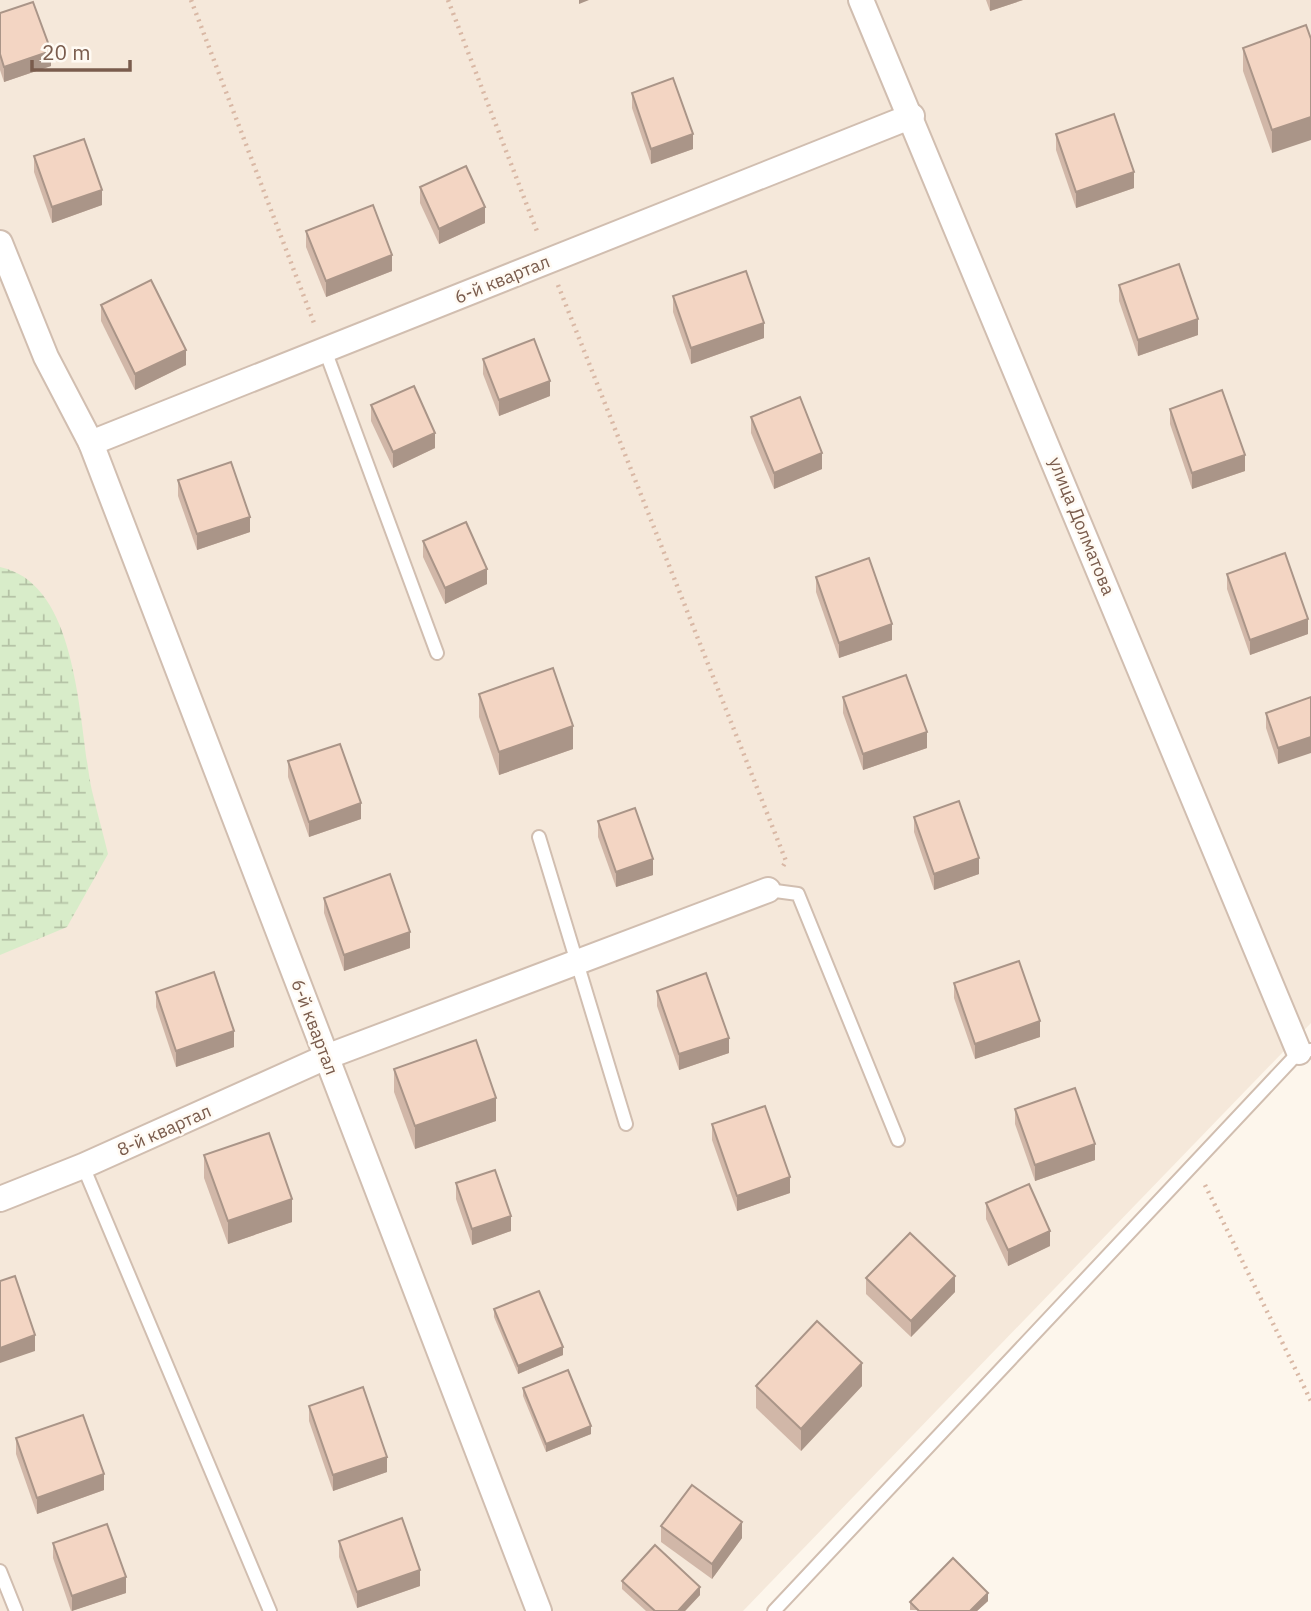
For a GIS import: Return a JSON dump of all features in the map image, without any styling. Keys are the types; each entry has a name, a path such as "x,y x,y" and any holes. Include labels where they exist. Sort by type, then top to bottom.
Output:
{"street":[{"name":"улица Долматова","path":"862,0 1305,1051"},
{"name":"6-й квартал","path":"91,443 912,116"},
{"name":"6-й квартал","path":"0,243 46,357 91,443 539,1611"},
{"name":"8-й квартал","path":"0,1199 83,1166 326,1057 768,890"}],"lane":[{"path":"325,350 437,653"},
{"path":"539,837 626,1124"},
{"path":"768,890 798,894 898,1140"},
{"path":"775,1611 1195,1164 1305,1051"},
{"path":"83,1166 270,1611"},
{"path":"0,1571 16,1611"}],"path":[{"path":"191,0 325,350"},
{"path":"448,0 548,261 786,862 768,890"},
{"path":"1195,1164 1311,1402"}],"shaded area":[{"path":"0,0 1311,0 1311,1023 743,1611 0,1611"}],"green space":[{"path":"0,567 27,579 47,600 61,628 71,661 92,791 108,854 67,927 0,955"}],"building":[{"path":"33,2 51,51 4,67 0,54 0,13"},
{"path":"1306,25 1311,39 1311,117 1272,130 1243,48"},
{"path":"673,78 693,134 651,149 632,93"},
{"path":"1114,114 1134,172 1076,192 1056,134"},
{"path":"84,139 102,190 52,207 34,156"},
{"path":"466,166 485,207 439,229 420,187"},
{"path":"373,205 392,255 326,281 306,231"},
{"path":"1179,264 1198,319 1138,340 1119,285"},
{"path":"746,271 764,323 691,348 673,296"},
{"path":"151,280 186,350 135,374 101,305"},
{"path":"534,339 550,381 499,400 483,359"},
{"path":"414,386 435,433 393,452 371,405"},
{"path":"1222,390 1245,455 1192,473 1170,409"},
{"path":"800,397 822,453 774,473 751,417"},
{"path":"231,462 250,517 197,534 178,480"},
{"path":"466,522 487,569 445,588 423,541"},
{"path":"1285,553 1308,619 1250,640 1227,574"},
{"path":"869,558 892,624 839,643 816,577"},
{"path":"553,668 573,726 499,752 479,694"},
{"path":"906,675 927,732 863,754 843,697"},
{"path":"1311,697 1311,737 1278,748 1266,713"},
{"path":"340,744 361,803 309,822 288,761"},
{"path":"959,801 979,858 934,874 914,817"},
{"path":"635,808 653,859 616,872 598,821"},
{"path":"390,874 410,932 344,955 324,898"},
{"path":"1019,961 1040,1021 975,1044 954,983"},
{"path":"214,972 234,1031 176,1051 156,992"},
{"path":"706,973 729,1038 679,1054 657,991"},
{"path":"476,1040 496,1098 415,1126 394,1069"},
{"path":"1075,1088 1095,1144 1035,1165 1015,1109"},
{"path":"765,1106 790,1177 737,1196 712,1124"},
{"path":"269,1133 292,1199 228,1221 204,1155"},
{"path":"495,1170 511,1216 472,1229 456,1183"},
{"path":"1029,1184 1050,1231 1008,1250 986,1203"},
{"path":"910,1233 955,1276 911,1321 866,1278"},
{"path":"15,1276 35,1335 0,1348 0,1281"},
{"path":"539,1291 563,1347 518,1366 494,1309"},
{"path":"817,1321 862,1363 801,1429 756,1386"},
{"path":"568,1370 591,1426 546,1444 523,1388"},
{"path":"363,1387 387,1457 333,1475 309,1406"},
{"path":"83,1415 104,1474 37,1498 16,1438"},
{"path":"692,1485 742,1522 712,1564 661,1526"},
{"path":"402,1518 420,1570 357,1592 339,1541"},
{"path":"107,1524 126,1577 72,1596 53,1543"},
{"path":"655,1545 700,1587 678,1611 655,1611 622,1581"},
{"path":"953,1558 988,1593 970,1611 919,1611 910,1602"}]}
